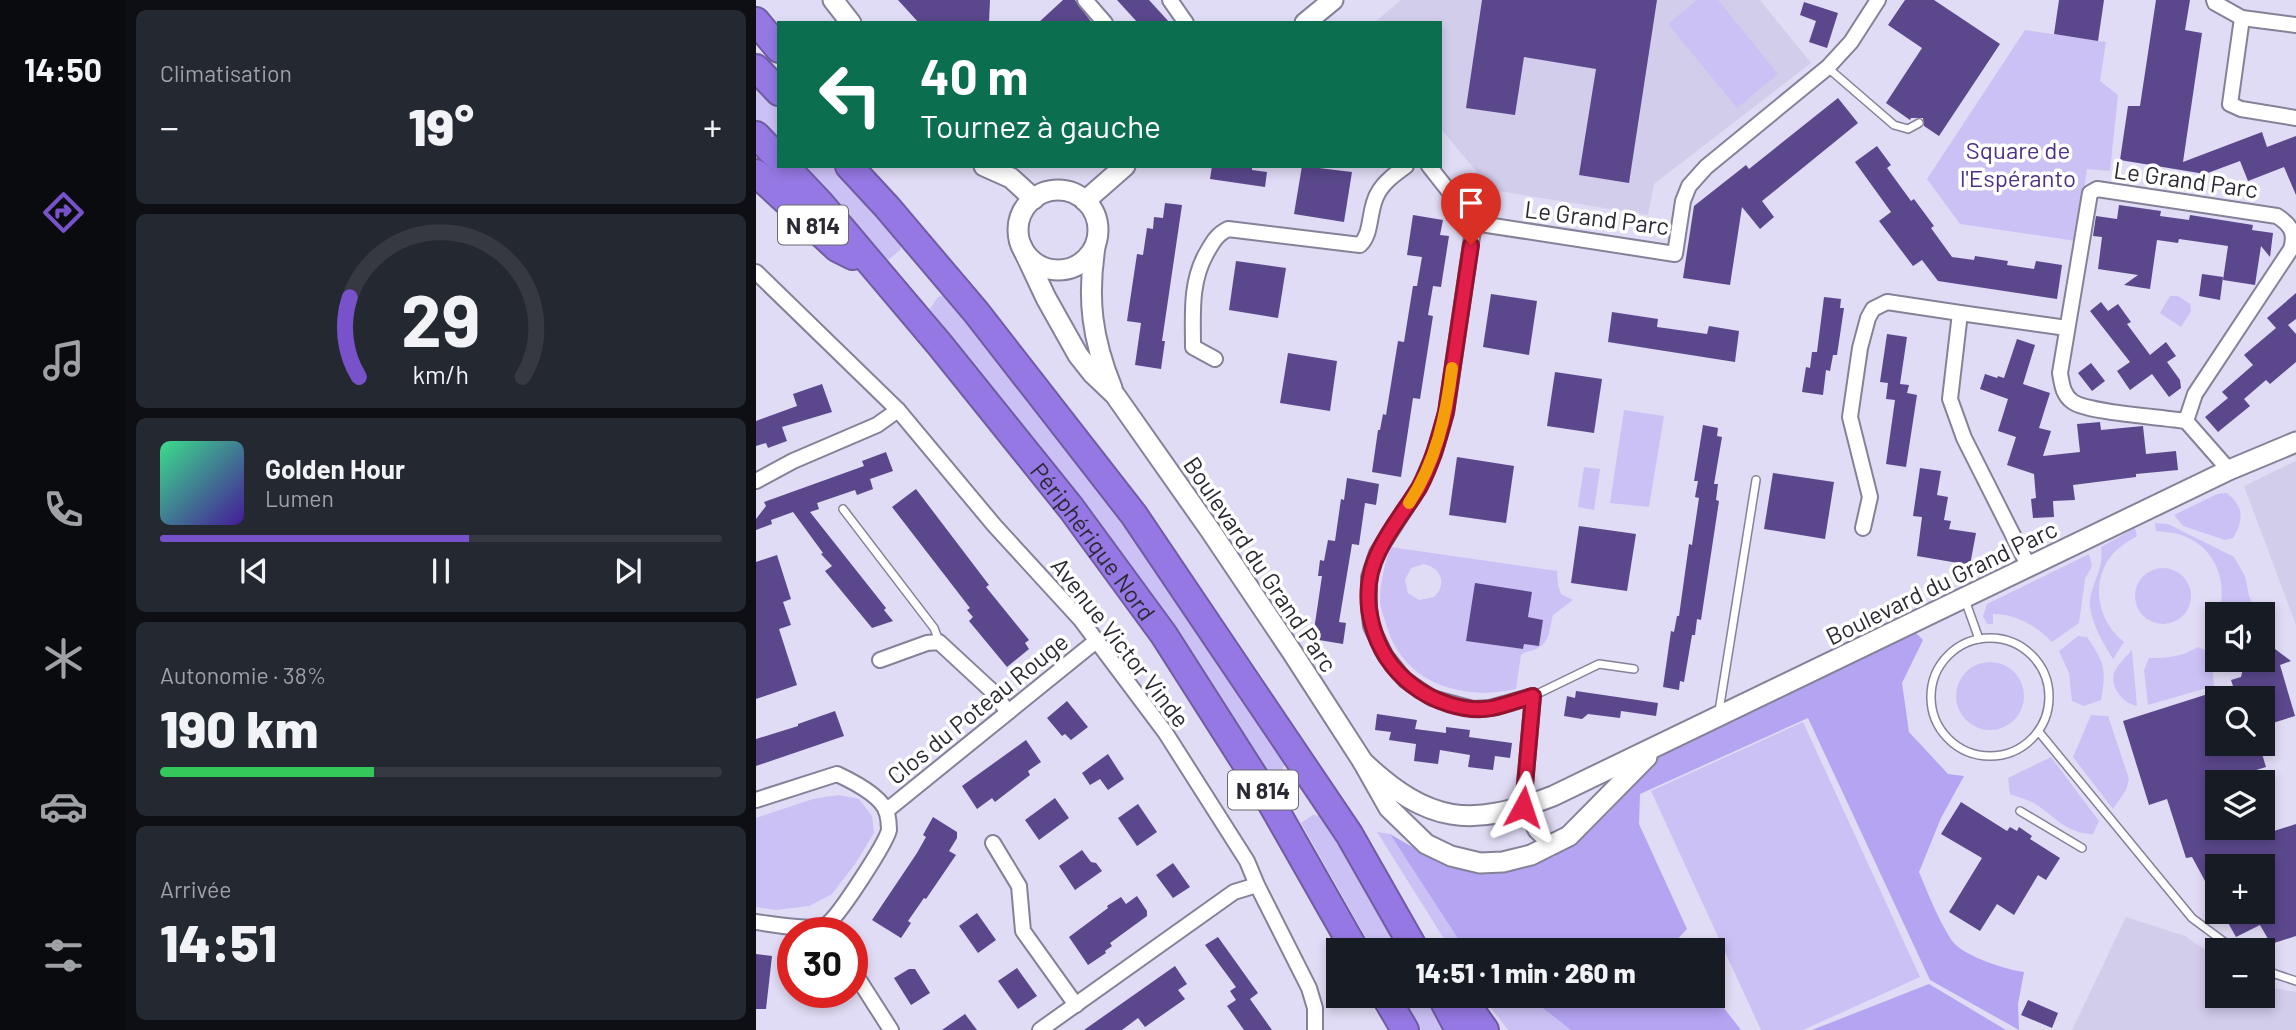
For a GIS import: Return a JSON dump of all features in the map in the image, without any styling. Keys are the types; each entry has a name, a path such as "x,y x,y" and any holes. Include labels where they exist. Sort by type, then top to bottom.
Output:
{"highway":[{"path":"756,21 777,47"},
{"path":"756,68 777,90"},
{"path":"756,135 777,157"},
{"name":"Périphérique Nord","path":"787,168 876,268 1072,508 1164,635 1273,806 1348,938"},
{"name":"Périphérique Nord","path":"851,168 976,312 1134,514 1349,834 1408,938"},
{"name":"N 814","path":"872,168 887,207"},
{"name":"N 814","path":"756,173 837,248 876,268"},
{"name":"N 814","path":"1349,834 1375,852 1427,938"},
{"path":"1374,1008 1384,1030"},
{"path":"1392,1008 1405,1030"},
{"path":"1448,1008 1460,1030"},
{"path":"1469,1008 1485,1030"}],"street":[{"path":"833,0 849,21"},
{"path":"1085,0 1103,21"},
{"path":"1309,21 1333,0"},
{"name":"Le Grand Parc","path":"1475,223 1675,254 1683,201 1689,186 1706,167 1828,67 1851,42 1878,0"},
{"path":"2214,0 2242,18 2296,25"},
{"path":"1173,4 1185,21"},
{"path":"2242,18 2230,104 2241,109 2296,118"},
{"path":"988,168 1011,178 1034,199"},
{"path":"1085,201 1123,168"},
{"path":"1214,359 1194,347 1192,305 1198,270 1216,235 1228,229 1360,245 1366,240 1370,214 1377,194 1390,178 1403,168"},
{"path":"1431,168 1475,223 1444,422 1420,486 1377,553 1369,577 1371,626 1385,655 1405,680 1432,698 1473,709 1490,708 1533,696 1523,807 1536,831 1552,846"},
{"name":"Le Grand Parc","path":"2097,189 2277,216 2291,226 2294,240 2291,249 2195,394 2186,421 2089,408 2073,401 2063,391 2060,373 2067,328 2090,194 2097,189"},
{"path":"1060,191 1078,195 1085,201 1096,218 1098,236 1091,253 1079,265 1063,270 1038,265 1021,246 1018,229 1027,205 1042,194 1060,191"},
{"name":"Boulevard du Grand Parc","path":"1095,245 1090,282 1092,317 1103,366 1115,396"},
{"name":"Boulevard du Grand Parc","path":"1021,246 1078,355 1115,396 1292,652 1363,762 1382,797 1405,825 1426,844 1451,856 1480,863 1503,862 1531,855 1569,836 1658,746"},
{"name":"Avenue Victor Vinde","path":"757,273 898,410 994,525 1081,620 1165,732 1247,861 1309,988 1315,1008 1315,1030"},
{"path":"1863,528 1870,497 1850,417 1860,348 1873,309 1887,302 2067,328"},
{"path":"1960,313 1950,399 1964,438 2029,567"},
{"path":"756,481 793,461 877,425 898,410"},
{"path":"2186,421 2237,466"},
{"name":"Boulevard du Grand Parc","path":"2237,466 2296,428"},
{"name":"Boulevard du Grand Parc","path":"1363,762 1399,792 1420,804 1447,813 1468,817 1523,807 1553,796 1658,746 2237,466 2296,442"},
{"name":"Clos du Poteau Rouge","path":"886,811 1096,641"},
{"path":"880,660 927,643 939,642 993,692 1008,712"},
{"name":"Clos du Poteau Rouge","path":"756,800 837,774 864,787 886,811 888,830 837,917"},
{"path":"992,843 1019,886 1023,932 1076,1005"},
{"path":"1040,1030 1234,892 1257,885"},
{"name":"Clos du Poteau Rouge","path":"756,922 777,924"},
{"path":"868,994 891,1030"}],"lane":[{"path":"1828,67 1894,125 1908,129 1919,123"},
{"path":"1718,717 1756,481"},
{"path":"843,509 934,628 939,642"},
{"path":"1964,598 1979,639"},
{"path":"1996,638 2012,642 2028,651 2039,663 2047,680 2050,698 2047,716 2039,732 2025,746 2008,754 1989,757 1970,754 1953,744 1940,730 1932,712 1930,693 1935,674 1945,657 1960,645 1979,639 1996,638"},
{"path":"1533,696 1599,664 1634,669"},
{"path":"2039,732 2192,918 2219,938"},
{"path":"2020,811 2082,848"},
{"path":"2275,974 2296,981"}],"shaded area":[{"path":"1401,0 1760,0 1811,63 1654,184 1648,215 1492,190 1442,130 1442,21 1376,21"},
{"path":"2296,461 2296,625 2244,486"},
{"path":"1913,630 1923,640 1902,683 1909,732 1948,774 1964,776 1941,818 1919,872 1942,923 1957,946 1989,963 2024,972 2018,1004 2019,1030 1930,980 1808,718 1640,794 1639,824 1687,929 1679,938 1457,938 1390,834 1438,862 1491,869 1553,857 1608,813 1651,763 1679,741"},
{"path":"2126,917 2185,936 2205,950 2205,1008 2275,1008 2275,988 2296,992 2296,1030 2072,1030"},
{"path":"1929,984 2006,1030 1812,1030"},
{"path":"1543,1008 1724,1008 1741,1030 1571,1030"}],"green space":[{"path":"1697,0 1718,0 1778,74 1737,108 1668,24"},
{"name":"Square de l'Espéranto","path":"2025,30 2106,42 2100,81 2118,95 2110,171 2087,169 2076,241 1960,224 1927,179"},
{"path":"756,84 777,105 777,142 756,120"},
{"path":"803,168 836,168 868,202 902,245 888,260"},
{"path":"947,295 1127,525 1286,762 1282,770 1266,774 1153,606 1065,483 930,309 938,297"},
{"path":"2170,296 2178,296 2190,304 2191,311 2181,327 2160,313"},
{"path":"1624,410 1664,416 1649,507 1610,503"},
{"path":"1584,467 1600,469 1594,510 1578,507"},
{"path":"2227,493 2237,503 2240,514 2239,525 2233,538 2225,540 2183,526 2174,515 2217,494"},
{"path":"2155,523 2168,524 2234,557 2245,576 2252,602 2221,602 2220,576 2210,555 2191,539 2175,533 2156,531"},
{"path":"2135,528 2137,536 2120,547 2110,558 2102,572 2100,583 2100,605 2104,615 2124,642 2113,659 2091,614 2091,593 2101,563 2101,547"},
{"path":"1390,547 1557,571 1561,594 1573,600 1553,615 1547,638 1542,645 1521,655 1516,689 1496,692 1456,690 1421,675 1395,647 1380,604 1382,580","holes":["1424,564 1439,573 1441,582 1434,597 1419,600 1408,593 1405,580 1411,568","1532,592 1528,617 1543,620 1539,645 1524,644 1523,649 1467,641"]},
{"path":"2089,554 2092,566 2085,579 2079,623 2052,642 2033,626 2010,616 1993,614 1993,624 1987,624 1983,616 1987,604"},
{"path":"2163,568 2174,570 2183,576 2189,585 2189,607 2183,616 2174,622 2163,624 2152,622 2143,616 2137,607 2135,596 2137,585 2143,576 2152,570"},
{"path":"2078,636 2087,637 2097,653 2104,673 2101,700 2084,706 2072,701 2069,673 2059,651"},
{"path":"2198,647 2205,650 2205,672 2213,672 2214,686 2205,686 2205,689 2148,705 2144,670 2149,658 2186,653"},
{"path":"2132,650 2137,706 2127,702 2119,694 2113,679 2117,667"},
{"path":"1983,662 1997,662 2009,667 2019,677 2024,696 2019,715 2009,725 1997,730 1983,730 1971,725 1961,715 1956,703 1956,689 1961,677 1971,667"},
{"path":"2091,715 2108,716 2129,779 2126,790 2113,809 2073,757"},
{"path":"1803,722 1920,977 1803,1030 1761,1030 1725,952 1725,938 1719,938 1651,791"},
{"path":"2051,757 2099,821 2093,834 2075,831 2032,802 2010,794 2008,778"},
{"path":"838,795 859,799 872,816 874,833 855,864 832,894 809,906 776,910 756,907 756,818 813,799"},
{"path":"1313,815 1322,816 1394,938 1366,938 1301,823"},
{"path":"1377,832 1390,834 1457,938 1443,938"},
{"path":"1404,1008 1433,1008 1445,1030 1416,1030"},
{"path":"1491,1008 1543,1008 1571,1030 1508,1030"}],"building":[{"path":"898,0 990,0 989,21 917,21"},
{"path":"1063,0 1075,0 1091,21 1040,21"},
{"path":"1117,0 1149,0 1168,21 1136,21"},
{"path":"1482,0 1657,0 1629,183 1579,175 1596,69 1524,57 1515,115 1466,108"},
{"path":"1905,0 1934,0 2000,44 1939,136 1924,126 1923,118 1910,120 1886,103 1922,48 1888,25"},
{"path":"2059,0 2104,0 2098,41 2054,34"},
{"path":"2156,0 2190,0 2185,30 2202,33 2183,162 2262,132 2267,147 2296,136 2296,195 2284,167 2248,181 2240,161 2205,174 2120,160 2128,106 2140,106"},
{"path":"1804,2 1838,13 1827,48 1809,42 1816,21 1800,15"},
{"path":"1838,98 1858,123 1762,201 1774,217 1760,229 1742,207 1730,285 1683,278 1694,206 1746,165 1749,169"},
{"path":"1877,146 1891,165 1887,168 1911,201 1914,199 1934,226 1931,228 1952,257 1974,260 1975,256 2008,261 2007,265 2034,269 2036,261 2062,265 2057,299 1938,281 1922,260 1913,266 1879,221 1891,212 1855,162"},
{"path":"1212,168 1252,168 1267,172 1265,187 1210,179"},
{"path":"1302,168 1352,172 1344,222 1294,214"},
{"path":"1165,203 1182,205 1162,341 1165,341 1161,369 1135,365 1141,323 1127,321 1137,254 1143,255 1147,228 1153,229 1154,217 1163,218"},
{"path":"2119,205 2161,211 2160,216 2189,220 2190,215 2253,225 2252,230 2273,233 2270,257 2261,246 2255,285 2223,280 2228,246 2179,239 2178,243 2157,240 2150,289 2124,285 2138,275 2098,269 2102,237 2093,236 2096,216 2117,219"},
{"path":"1413,215 1443,220 1440,235 1449,236 1441,287 1433,286 1428,315 1433,316 1420,399 1413,398 1401,477 1372,472 1378,430 1383,414 1386,415 1398,341 1404,342 1413,286 1417,286 1422,257 1407,255"},
{"path":"1236,261 1286,268 1278,318 1229,310"},
{"path":"2202,274 2223,277 2220,300 2199,296"},
{"path":"2296,293 2296,319 2288,325 2296,334 2296,362 2270,384 2266,380 2244,399 2250,406 2218,432 2205,417 2228,398 2222,392 2253,365 2244,355 2276,328 2267,318"},
{"path":"1491,294 1537,301 1529,355 1483,347"},
{"path":"1824,297 1841,299 1840,308 1844,308 1837,355 1833,355 1830,371 1826,370 1823,395 1802,392 1806,367 1810,368 1812,352 1817,352"},
{"path":"2101,302 2108,311 2118,304 2131,322 2127,324 2150,355 2166,342 2176,356 2167,362 2180,380 2181,388 2169,397 2152,374 2130,390 2117,371 2130,362 2090,311"},
{"path":"1612,312 1658,319 1657,327 1707,334 1709,326 1739,331 1735,362 1608,342"},
{"path":"1887,334 1907,337 1900,384 1909,385 1907,393 1917,395 1906,467 1886,464 1895,400 1886,399 1888,383 1880,382"},
{"path":"2017,339 2035,345 2023,384 2050,393 2039,428 2051,431 2043,456 2080,452 2077,424 2100,422 2101,430 2143,426 2146,454 2176,451 2178,470 2073,485 2075,500 2053,501 2054,517 2033,518 2031,499 2036,498 2034,474 2007,465 2016,437 1998,431 2008,399 1980,389 1985,374 2004,378"},
{"path":"1288,353 1337,361 1330,411 1280,403"},
{"path":"2091,363 2105,381 2092,391 2078,373"},
{"path":"1555,372 1602,379 1594,433 1547,426"},
{"path":"822,384 832,412 782,427 787,441 768,448 766,443 756,446 756,421 797,406 793,394"},
{"path":"1703,425 1718,428 1717,436 1722,437 1714,484 1718,484 1716,500 1719,501 1701,620 1697,619 1684,682 1680,681 1679,690 1663,687 1671,631 1674,632 1679,616 1689,544 1692,545 1699,498 1695,497 1698,481 1694,481"},
{"path":"886,452 893,471 870,479 873,489 857,495 855,490 817,503 819,509 810,512 886,608 884,610 893,621 872,628 825,571 832,566 793,512 771,520 772,524 756,530 756,519 766,506 764,502 864,466 862,461"},
{"path":"1457,457 1514,466 1506,523 1449,515"},
{"path":"1920,468 1941,471 1937,495 1948,497 1944,520 1951,521 1949,529 1976,533 1970,565 1917,556 1922,517 1913,516"},
{"path":"1773,473 1834,482 1825,539 1764,529"},
{"path":"1347,478 1379,484 1376,505 1365,503 1359,545 1352,544 1339,622 1346,623 1343,644 1319,640 1320,631 1314,630 1322,576 1318,576 1320,560 1324,561 1328,540 1335,541"},
{"path":"916,489 989,585 986,587 1029,640 1025,643 1029,649 1007,667 969,621 973,617 967,610 970,608 892,507"},
{"path":"1579,526 1636,534 1627,591 1571,583"},
{"path":"777,555 791,599 783,602 791,625 779,629 797,685 756,699 756,562"},
{"path":"1475,583 1532,592 1528,617 1543,620 1539,646 1524,644 1523,649 1466,641"},
{"path":"2275,649 2291,661 2280,665 2295,716 2275,722 2275,686 2233,686 2231,680 2241,677 2242,672 2275,672"},
{"path":"1576,691 1658,703 1656,716 1621,711 1620,718 1588,714 1582,719 1564,716 1567,696 1575,698"},
{"path":"2205,695 2205,756 2263,756 2266,767 2256,770 2205,770 2205,840 2275,840 2275,831 2296,824 2296,936 2275,943 2275,938 2268,938 2260,925 2236,937 2229,924 2275,924 2275,854 2205,854 2205,881 2192,857 2186,858 2167,799 2149,805 2123,721"},
{"path":"1067,701 1088,727 1071,740 1065,734 1062,736 1047,718"},
{"path":"835,711 844,736 756,766 756,739"},
{"path":"1377,714 1417,720 1415,729 1446,733 1446,727 1470,730 1469,737 1512,743 1510,758 1495,756 1493,770 1468,767 1470,755 1440,750 1438,764 1414,761 1416,744 1389,740 1391,732 1375,730"},
{"path":"1026,740 1041,762 1028,771 1030,775 995,802 992,798 977,809 962,786"},
{"path":"1108,754 1124,779 1108,790 1100,779 1090,785 1082,773"},
{"path":"1055,798 1069,818 1039,840 1025,820"},
{"path":"1961,802 2007,831 2010,827 2017,831 2019,827 2032,836 2030,839 2060,858 2046,880 2038,875 2014,915 1997,904 1980,931 1949,912 1982,858 1941,834"},
{"path":"1138,804 1157,832 1137,846 1118,818"},
{"path":"933,817 957,832 957,838 949,851 956,855 908,921 911,923 901,938 872,920 917,853"},
{"path":"1082,850 1102,871 1075,890 1059,866"},
{"path":"1173,863 1190,887 1173,898 1156,875"},
{"path":"1137,896 1147,911 1147,916 1110,943 1112,946 1106,953 1088,965 1069,937 1121,897 1126,904"},
{"path":"977,913 996,940 978,953 959,926"},
{"path":"1218,937 1258,993 1250,999 1272,1030 1244,1030 1227,1006 1236,1000 1230,991 1236,987 1205,945"},
{"path":"756,954 772,956 766,1009 756,1009"},
{"path":"1175,966 1187,984 1178,990 1185,999 1145,1027 1138,1018 1122,1030 1084,1030"},
{"path":"1017,968 1037,996 1018,1009 998,981"},
{"path":"909,969 915,969 930,993 911,1005 894,978"},
{"path":"2028,1000 2058,1013 2052,1028 2021,1015"},
{"path":"965,1014 977,1030 942,1030"}],"slow traffic":[{"path":"1409,503 1434,454 1446,412 1452,368"}],"route":[{"path":"1471,245 1442,427 1420,486 1377,553 1369,577 1369,608 1371,626 1377,642 1394,669 1418,690 1432,698 1473,709 1490,708 1533,696 1523,807"}]}
